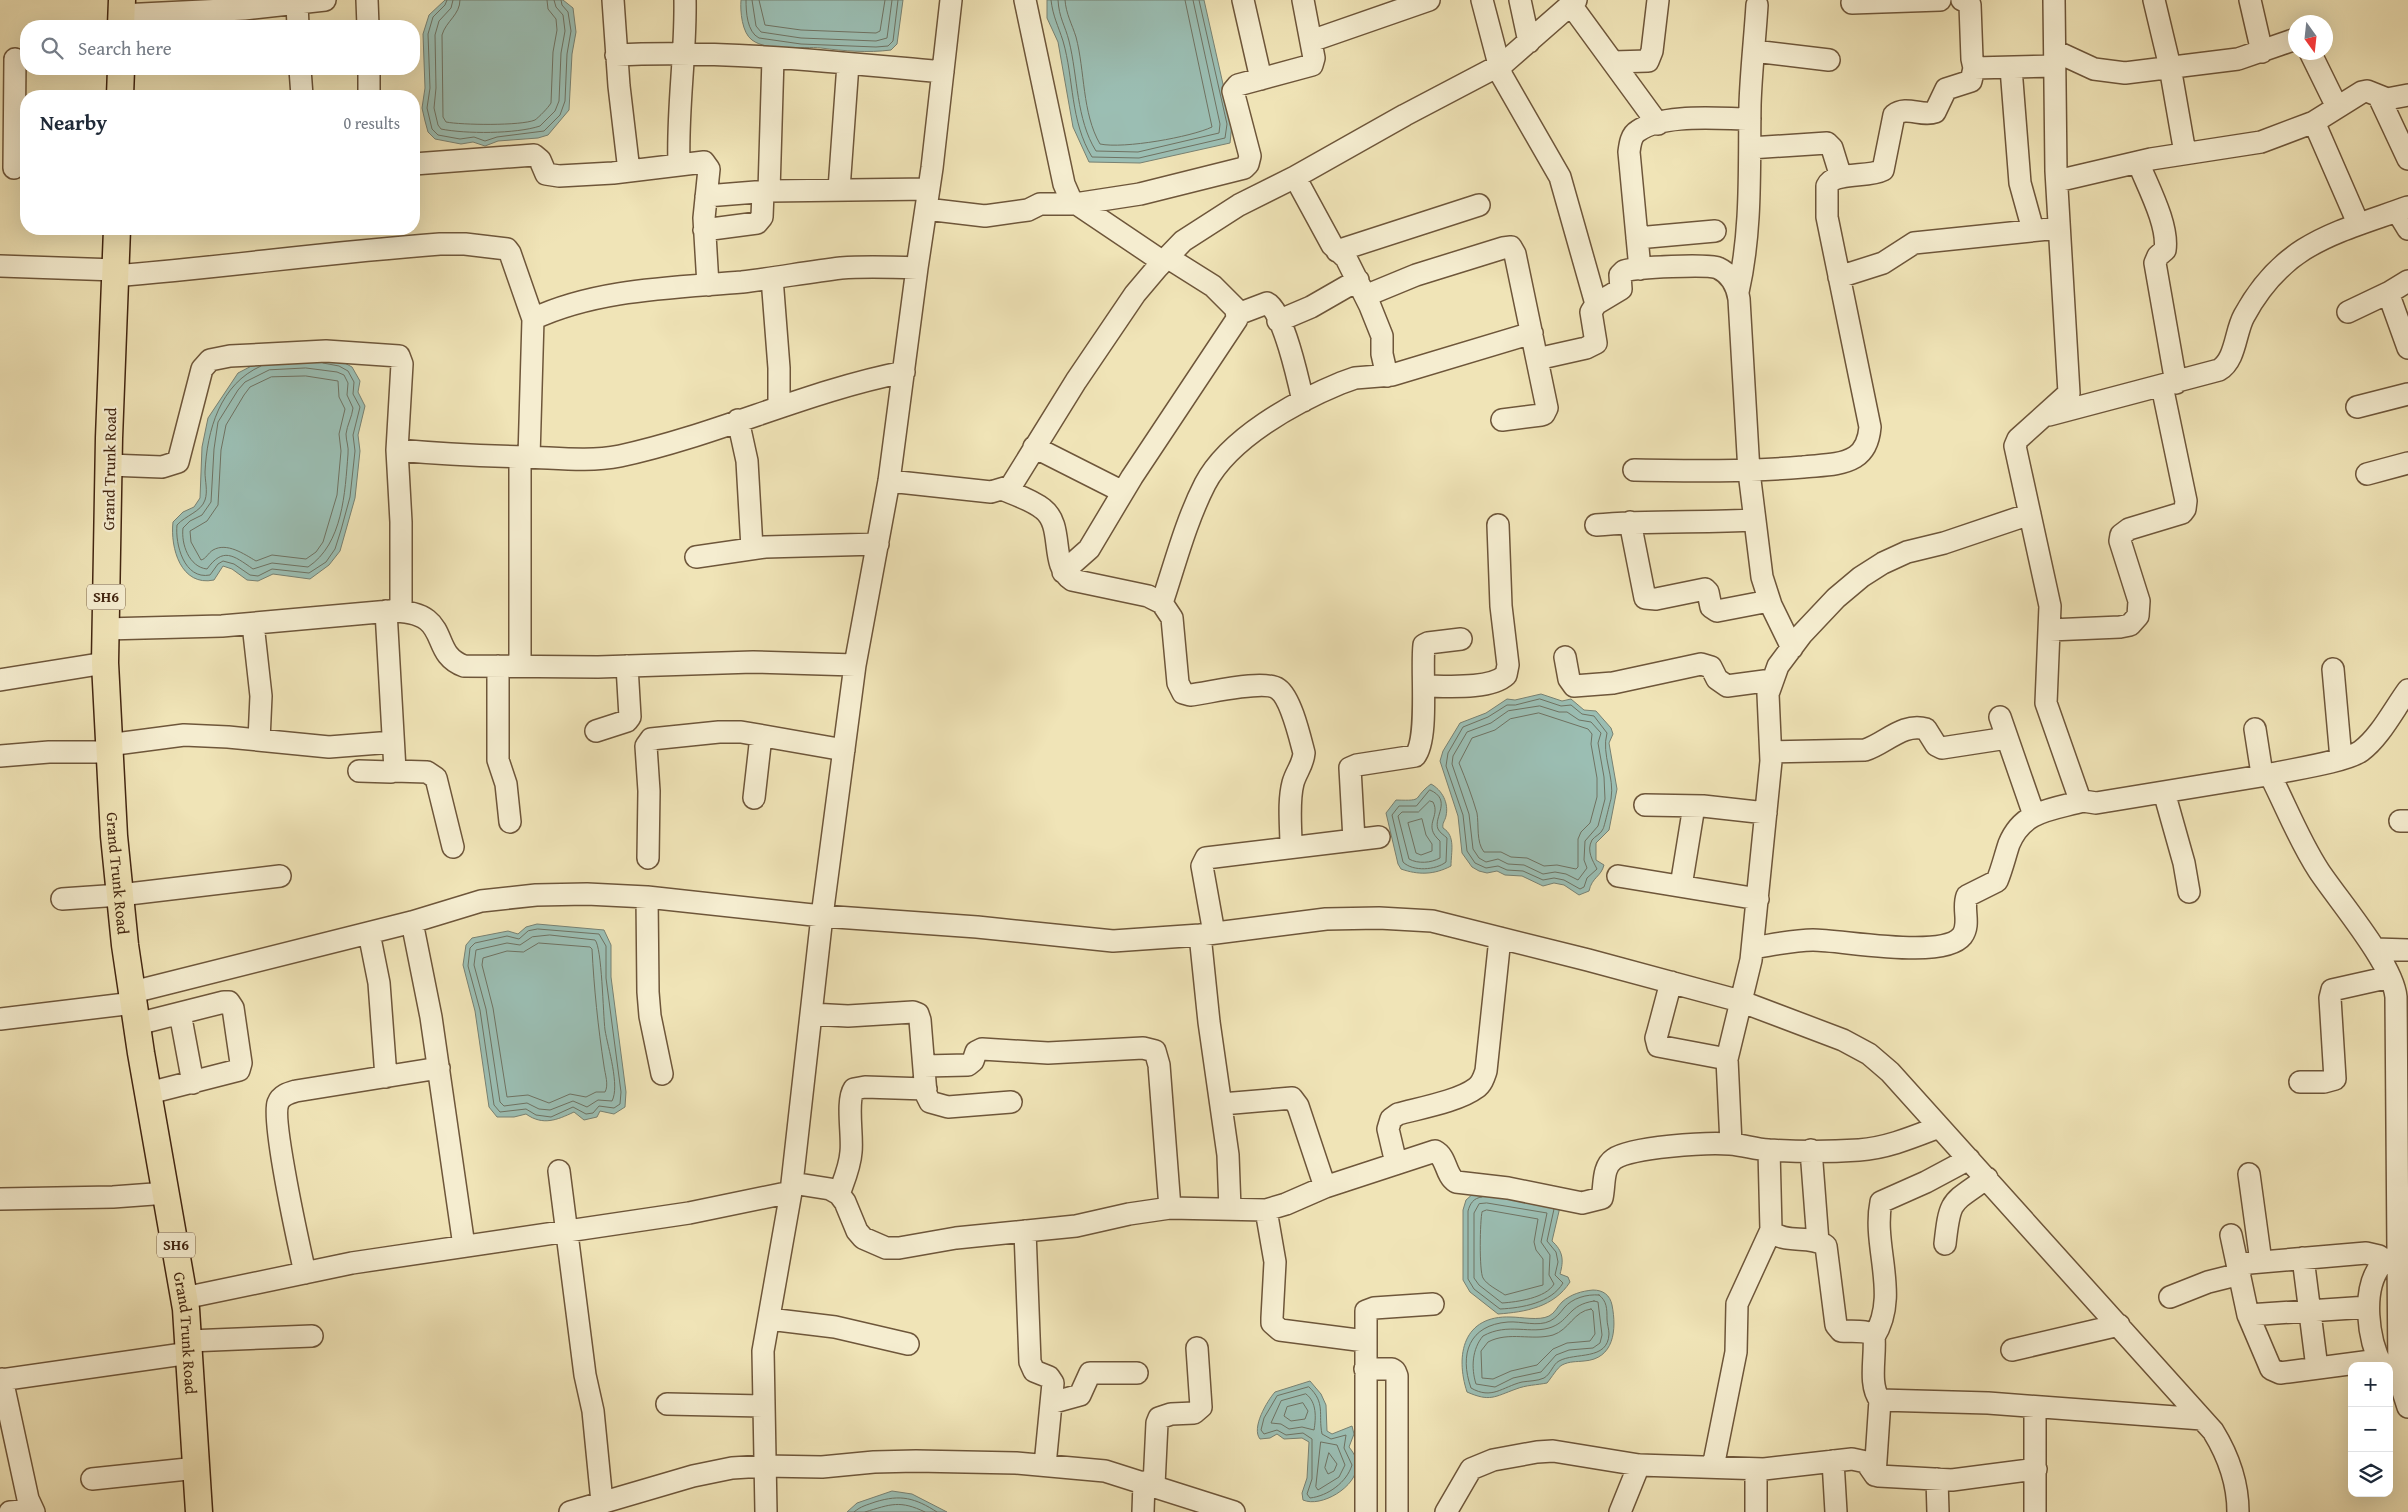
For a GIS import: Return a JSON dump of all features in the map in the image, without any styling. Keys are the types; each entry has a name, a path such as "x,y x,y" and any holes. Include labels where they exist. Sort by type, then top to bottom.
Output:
{"main road":[{"path":"120,90 121,75"},
{"name":"Grand Trunk Road","path":"117,235 105,663 114,836 133,993 184,1298 189,1347 199,1512"}],"street":[{"path":"367,0 368,20"},
{"path":"613,0 616,55 629,171"},
{"path":"679,164 678,129 684,54 685,0"},
{"path":"766,1512 763,1351 791,1188 855,665 889,481 928,199 952,0"},
{"path":"1025,0 1064,184 1071,200 1165,260 1214,286 1238,314"},
{"path":"1243,0 1261,79"},
{"path":"706,196 766,191 839,189 928,199 985,216 1028,210 1040,204 1075,204 1140,194 1244,168 1248,164 1250,156 1233,91 1238,86 1312,65 1314,58 1302,0"},
{"path":"1310,41 1429,0"},
{"path":"1482,0 1498,66 1560,177 1596,304"},
{"path":"1520,0 1530,42"},
{"path":"1613,62 1648,61 1652,51 1658,0"},
{"path":"1852,3 1940,0"},
{"path":"1634,470 1750,472 1837,464 1856,456 1863,450 1869,438 1870,427 1826,198 1828,182 1841,177 1872,174 1884,170 1894,115 1905,110 1930,114 1936,112 1946,89 1970,81 1974,68 1970,6 1968,2 1962,0"},
{"path":"2054,0 2057,181 2070,390 2068,396 2018,439 2016,446 2050,606 2046,703 2079,797 2083,801"},
{"path":"2154,0 2170,67 2185,153"},
{"path":"2250,0 2262,52"},
{"path":"122,14 199,6 311,1"},
{"path":"301,20 311,1"},
{"path":"889,481 991,492 1004,490 1016,481 1034,447 1115,324 1165,260 1202,227 1239,205 1295,177 1405,115 1498,66 1530,42 1574,3 1613,62 1658,124"},
{"path":"1757,5 1750,120 1750,187 1745,252 1738,292 1754,520 1762,577 1769,600 1792,648"},
{"path":"1974,68 2011,68 2055,59 2113,73 2238,59 2288,41"},
{"path":"1754,51 1829,60"},
{"path":"616,55 684,54 773,58 943,72"},
{"path":"704,230 757,223 762,217 766,191 773,58"},
{"path":"14,59 14,168"},
{"path":"2314,60 2337,107"},
{"path":"839,189 848,64"},
{"path":"2011,68 2020,183 2033,230"},
{"path":"300,75 302,90"},
{"path":"369,75 369,90"},
{"path":"2057,181 2138,162 2260,142 2314,122 2362,92 2368,91 2379,97 2392,99 2408,95"},
{"path":"2379,97 2408,158"},
{"path":"1640,269 1630,143 1637,131 1672,120 1750,120"},
{"path":"2314,122 2358,223"},
{"path":"1750,148 1827,143 1832,148 1841,177"},
{"path":"420,164 534,155 540,160 546,174 552,176 629,171 698,161 708,165 704,230 708,285"},
{"path":"2050,630 2120,627 2130,624 2138,616 2138,601 2120,541 2121,535 2129,529 2182,513 2185,509 2186,501 2169,385 2155,264 2156,259 2165,250 2165,239 2156,208 2138,162"},
{"path":"1295,177 1328,238 1346,258 1362,288 1382,336 1382,354 1387,376"},
{"path":"1338,250 1479,205"},
{"path":"2046,415 2169,385 2225,367 2243,317 2268,279 2283,263 2303,250 2358,223 2403,209 2408,229"},
{"path":"1840,277 1883,262 1914,243 2059,228"},
{"path":"1637,238 1715,231"},
{"path":"0,266 116,273 204,269 280,258 440,244 501,247 510,253 531,311 520,666"},
{"path":"1278,321 1362,288 1511,247 1515,254 1532,333 1546,411 1541,415 1502,420"},
{"path":"531,311 556,310 626,293 772,278 843,268 917,268"},
{"path":"1537,359 1593,346 1597,340 1591,312 1596,304 1621,289 1620,273 1630,269 1717,268 1734,281 1738,292"},
{"path":"772,278 779,368 779,406"},
{"path":"2348,312 2399,287"},
{"path":"2399,287 2390,298 2408,348"},
{"path":"1063,572 1089,549 1123,492 1238,314 1267,303 1274,309 1294,358 1302,402"},
{"path":"1162,604 1197,501 1206,482 1238,445 1262,424 1341,382 1355,378 1387,376 1532,333"},
{"path":"109,465 162,467 178,462 202,368 210,360 230,356 352,351 393,355 402,359 397,450 401,522 394,611 394,771"},
{"path":"397,450 465,456 596,460 664,445 841,386 904,372"},
{"path":"2356,407 2408,394"},
{"path":"738,420 747,461 752,548"},
{"path":"1034,447 1123,492"},
{"path":"2367,474 2408,463"},
{"path":"1004,490 1033,503 1043,509 1050,517 1063,572 1072,580 1148,596 1162,604 1172,618 1178,683 1183,693 1190,695 1262,684 1278,688 1286,698 1304,753 1303,761 1293,781 1291,847"},
{"path":"1731,1144 1727,1060 1751,959 1772,752 1768,694 1778,666 1802,634 1836,598 1883,562 1907,552 1944,543 2030,514"},
{"path":"1596,525 1630,522 1706,523 1754,520"},
{"path":"1630,522 1645,598 1656,599 1705,589 1708,592 1711,607 1717,611 1769,600"},
{"path":"1424,686 1464,686 1493,682 1506,675 1508,665 1501,606 1498,525"},
{"path":"696,557 752,548 878,544"},
{"path":"106,629 253,624 394,611 417,613 427,619 435,627 449,657 455,663 464,666 627,666 753,662 855,665"},
{"path":"253,624 261,696 259,740"},
{"path":"1354,840 1350,768 1357,765 1415,756 1420,746 1424,686 1424,645 1461,640"},
{"path":"1565,657 1569,679 1574,686 1613,683 1701,664 1711,667 1717,679 1727,686 1772,680"},
{"path":"0,680 105,663"},
{"path":"498,666 498,760 506,784 510,822"},
{"path":"596,731 626,721 630,717 627,666"},
{"path":"2333,669 2341,759"},
{"path":"1751,959 1802,940 1918,948 1952,943 1960,938 1965,931 1967,896 1997,881 2014,834 2026,819 2083,801 2096,803 2265,775 2354,755 2365,747 2408,690"},
{"path":"2000,717 2034,815"},
{"path":"1772,752 1865,750 1874,747 1899,732 1918,728 1926,729 1938,748 2007,738"},
{"path":"2255,729 2265,775 2272,779 2307,850 2375,950 2396,991 2402,1018 2392,1258 2403,1286 2395,1381"},
{"path":"648,858 648,742 656,738 719,732 761,736 844,750"},
{"path":"0,756 109,748 184,735 329,747 393,742"},
{"path":"754,798 761,736"},
{"path":"359,771 427,772 436,778 453,847"},
{"path":"2164,792 2184,863 2189,892"},
{"path":"1645,805 1694,806 1766,813"},
{"path":"1681,886 1694,806"},
{"path":"1230,1209 1229,1169 1222,1104 1209,1022 1207,896 1202,866 1206,858 1379,837"},
{"path":"62,899 120,895 280,876"},
{"path":"1618,876 1758,899"},
{"path":"0,1019 133,993 412,922 462,906 490,900 536,895 587,894 647,897 825,898 977,927 1113,941 1207,934 1326,919 1380,918 1432,921 1740,1001 1843,1040 1869,1054 1890,1072 1987,1178 2202,1419 2225,1451 2234,1476 2238,1512"},
{"path":"647,897 648,1000 662,1074"},
{"path":"412,922 438,1068 464,1246"},
{"path":"369,933 381,998 386,1077"},
{"path":"1396,1163 1388,1129 1391,1119 1398,1114 1461,1095 1477,1088 1483,1080 1486,1071 1500,938"},
{"path":"2375,950 2408,950"},
{"path":"207,974 216,1004"},
{"path":"2300,1082 2324,1082 2335,1079 2330,998 2332,990 2390,977"},
{"path":"1671,982 1656,1038 1658,1046 1727,1060"},
{"path":"133,993 180,1013 229,1002 233,1008 240,1068 235,1073 149,1093"},
{"path":"811,1014 848,1016 913,1012 918,1014 927,1098 936,1106 948,1107 1011,1102"},
{"path":"180,1013 193,1083"},
{"path":"924,1066 968,1065 973,1062 976,1052 982,1049 1048,1054 1143,1048 1155,1051 1159,1064 1167,1147 1170,1208"},
{"path":"305,1272 280,1139 276,1109 278,1100 285,1094 296,1091 438,1068"},
{"path":"839,1194 848,1170 851,1151 851,1099 854,1089 865,1087 926,1089"},
{"path":"1222,1104 1292,1098 1298,1106 1325,1187"},
{"path":"184,1298 305,1272 568,1230 697,1212 791,1188 830,1189 839,1194 845,1202 857,1231 863,1238 886,1248 899,1248 956,1238 1076,1226 1129,1214 1170,1208 1266,1210 1286,1204 1325,1187 1435,1151 1442,1156 1448,1174 1456,1182 1508,1188 1582,1203 1602,1198 1606,1169 1616,1157 1666,1147 1731,1144 1769,1150 1869,1149 1901,1142 1939,1127"},
{"path":"1713,1467 1734,1360 1737,1304 1771,1230 1769,1150"},
{"path":"1811,1150 1818,1242"},
{"path":"1875,1475 1880,1400 1876,1392 1875,1382 1874,1337 1881,1326 1886,1305 1880,1224 1881,1202 1926,1182 1969,1159"},
{"path":"559,1171 585,1375 593,1411 602,1502"},
{"path":"2249,1174 2261,1262"},
{"path":"1945,1244 1948,1213 1952,1203 1987,1178"},
{"path":"0,1199 112,1197 167,1193"},
{"path":"1266,1210 1275,1262 1272,1318 1275,1327 1280,1330 1365,1340"},
{"path":"1771,1230 1778,1236 1818,1242 1826,1246 1834,1321 1838,1329 1871,1333 1874,1337"},
{"path":"1024,1231 1030,1362 1034,1371 1052,1380 1045,1465"},
{"path":"2231,1235 2248,1315 2271,1369 2280,1373 2317,1368 2395,1381"},
{"path":"2170,1298 2239,1269 2261,1262 2366,1253 2392,1258"},
{"path":"2303,1258 2317,1368"},
{"path":"2392,1258 2377,1272 2368,1307 2371,1341 2395,1381"},
{"path":"1366,1512 1364,1316 1366,1311 1370,1309 1432,1304"},
{"path":"2248,1315 2368,1307"},
{"path":"769,1319 835,1327 908,1344"},
{"path":"2012,1350 2119,1326"},
{"path":"10,1512 34,1511 28,1499 7,1437 1,1379 189,1347 312,1336"},
{"path":"1142,1512 1149,1484 1159,1418 1171,1414 1194,1413 1201,1407 1197,1348"},
{"path":"1365,1369 1392,1369 1395,1371 1397,1512"},
{"path":"1051,1403 1080,1395 1090,1373 1137,1373"},
{"path":"1880,1400 1988,1403 2202,1419"},
{"path":"667,1404 763,1406"},
{"path":"2035,1407 2035,1512"},
{"path":"1449,1511 1466,1475 1471,1470 1494,1460 1514,1455 1553,1451 1639,1465 1756,1469 1860,1459 1866,1462 1875,1475"},
{"path":"570,1512 692,1476 732,1468 764,1466 822,1467 874,1462 916,1461 1045,1465 1105,1471 1234,1512"},
{"path":"1833,1461 1836,1512"},
{"path":"1620,1512 1639,1465"},
{"path":"92,1479 197,1468"},
{"path":"1756,1469 1756,1512"},
{"path":"1875,1475 1968,1479 2036,1469"},
{"path":"1937,1479 1938,1512"}],"water":[{"path":"445,0 563,0 573,8 576,32 572,54 569,110 548,135 538,138 498,141 485,146 473,142 461,144 435,139 428,132 422,108 425,88 423,34 429,15"},
{"path":"741,0 903,0 897,44 891,50 847,51 786,48 759,44 752,40 746,32 741,16"},
{"path":"1047,0 1204,0 1232,124 1230,143 1140,163 1089,162 1073,127 1058,42 1047,18"},
{"path":"267,358 341,361 352,367 360,381 358,392 365,406 358,435 360,451 355,498 340,551 329,565 310,579 273,574 258,581 247,580 232,569 223,566 214,580 203,581 193,578 186,572 176,554 173,522 183,512 194,507 200,498 202,447 208,418 238,373"},
{"path":"1541,694 1562,701 1571,699 1584,710 1596,711 1611,728 1613,734 1609,743 1617,789 1609,830 1596,843 1596,860 1604,865 1590,886 1589,891 1579,895 1564,885 1554,883 1543,886 1522,876 1505,875 1497,871 1487,873 1472,867 1462,853 1458,816 1440,761 1443,751 1460,723 1486,713 1507,699 1515,700"},
{"path":"1431,784 1441,793 1446,806 1447,811 1443,828 1450,835 1452,850 1451,866 1426,873 1401,869 1398,864 1386,813 1396,800 1415,799"},
{"path":"537,924 604,930 611,945 611,977 626,1092 625,1107 614,1114 600,1111 597,1117 584,1120 574,1112 556,1119 544,1121 532,1118 526,1114 514,1117 497,1117 489,1107 475,1011 463,965 466,945 472,938 508,931 518,934 526,927"},
{"path":"1475,1192 1560,1207 1552,1241 1562,1256 1560,1274 1568,1277 1570,1282 1548,1303 1529,1310 1498,1314 1470,1292 1463,1280 1463,1210 1466,1200"},
{"path":"1593,1290 1603,1292 1608,1296 1611,1301 1613,1315 1614,1324 1611,1342 1602,1355 1594,1359 1562,1365 1547,1383 1524,1387 1487,1398 1467,1392 1463,1378 1463,1351 1466,1340 1473,1330 1482,1323 1495,1318 1535,1319 1549,1316 1569,1297"},
{"path":"1310,1381 1321,1394 1326,1405 1327,1431 1332,1434 1352,1426 1354,1434 1349,1447 1356,1458 1357,1465 1351,1481 1345,1488 1328,1498 1310,1502 1303,1500 1302,1493 1307,1478 1309,1442 1302,1438 1284,1439 1277,1434 1270,1438 1260,1439 1257,1428 1264,1408 1275,1392"},
{"path":"892,1491 912,1494 947,1512 847,1512 857,1503"}]}
